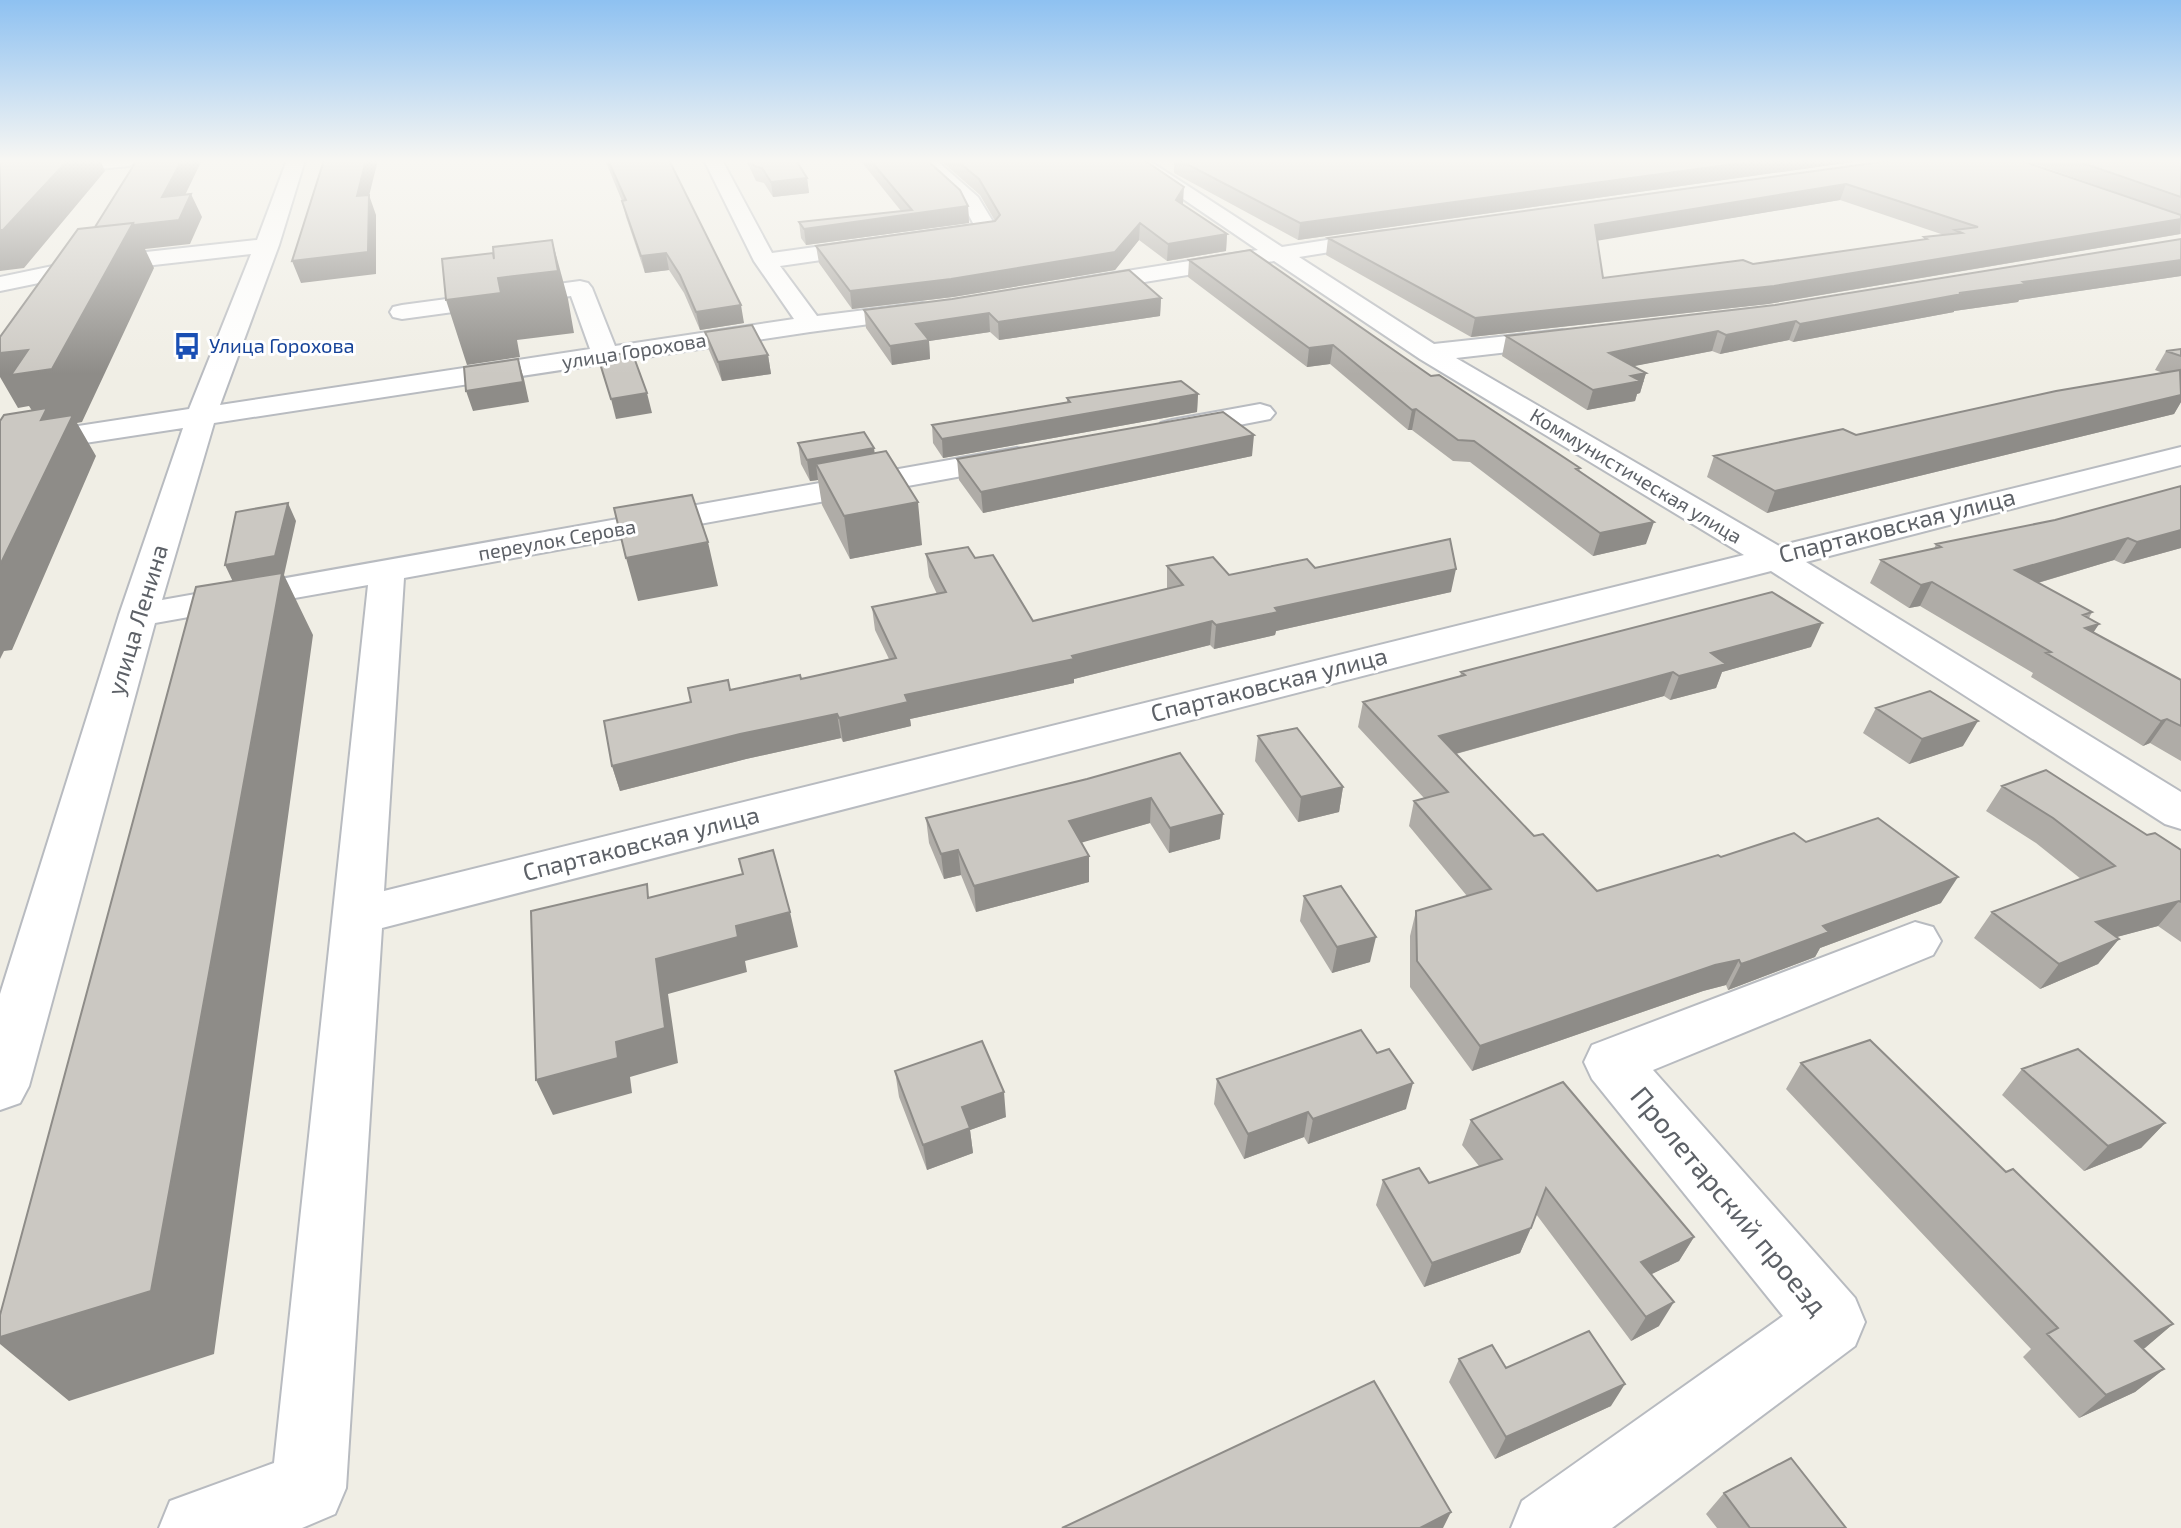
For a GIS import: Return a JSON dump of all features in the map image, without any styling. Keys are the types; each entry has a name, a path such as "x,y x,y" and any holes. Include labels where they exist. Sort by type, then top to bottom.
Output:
{"street":[{"name":"улица Ленина","path":"0,1086 138,615 201,418 273,231"},
{"path":"750,231 765,261 810,324"},
{"path":"765,261 978,231"},
{"name":"Коммунистическая улица","path":"1249,231 1429,353 1773,557 2181,813"},
{"path":"1062,288 1403,234"},
{"path":"0,284 91,265 268,245"},
{"path":"75,289 91,265"},
{"path":"402,312 580,288 605,355"},
{"name":"улица Горохова","path":"0,447 810,324 939,308"},
{"path":"1429,353 1583,336"},
{"path":"1135,436 1260,413"},
{"name":"переулок Серова","path":"138,615 1042,452"},
{"name":"Спартаковская улица","path":"358,916 2181,456"},
{"path":"197,1528 309,1488 387,570"},
{"name":"Пролетарский проезд","path":"1549,1528 1831,1322 1612,1062 1915,941"}],"building":[{"path":"76,231 128,231 52,369 11,375 28,350 0,353 0,337"},
{"path":"301,231 368,231 368,252 292,261"},
{"path":"632,231 704,231 741,305 696,312 680,275 666,253 641,256"},
{"path":"921,231 1133,231 1115,252 951,279 850,291 816,246"},
{"path":"1151,231 1223,231 1227,234 1168,244"},
{"path":"1377,231 1596,231 1603,278 1743,260 1753,264 1962,233 1958,231 2106,231 1774,286 1475,318 1328,238"},
{"path":"2181,239 2181,260 2023,282 2026,284 1959,293 1962,294 1800,324 1796,321 1726,335 1718,331 1609,353 1646,373 1631,376 1641,381 1593,390 1506,336 1775,305"},
{"path":"552,240 558,271 498,278 501,293 446,300 442,259 493,253 494,259 493,247"},
{"path":"1250,250 1431,376 1439,375 1580,468 1576,469 1654,522 1600,533 1474,441 1458,440 1416,409 1412,410 1333,345 1309,348 1189,260"},
{"path":"1129,270 1161,298 998,322 989,313 916,324 929,340 890,346 864,310 952,299"},
{"path":"752,325 768,355 718,362 705,332"},
{"path":"2181,349 2181,356 2166,351"},
{"path":"632,352 647,393 611,399 598,357"},
{"path":"518,359 523,382 466,391 464,367"},
{"path":"2180,370 2181,395 1775,491 1714,456 1843,429 1856,435 2056,391"},
{"path":"1181,381 1198,394 942,439 932,425 1070,402 1067,398"},
{"path":"47,408 41,420 73,415 0,565 0,421 4,415"},
{"path":"1223,412 1254,435 981,492 957,459"},
{"path":"864,432 874,448 807,460 798,443"},
{"path":"886,451 918,502 844,516 816,464"},
{"path":"2181,486 2181,530 2137,542 2128,538 2015,570 2092,612 2083,615 2099,624 2085,628 2181,680 2181,726 2167,719 2161,721 1932,582 1921,585 1881,560 1941,547 1936,544 2055,520"},
{"path":"692,495 708,542 626,558 614,508"},
{"path":"288,503 275,556 225,565 236,512"},
{"path":"1450,539 1456,569 1275,608 1278,612 1216,625 1212,621 1072,656 1074,659 905,695 908,702 839,718 837,714 740,734 612,766 604,721 691,702 688,688 728,680 730,690 800,675 801,679 896,658 872,607 946,592 926,554 968,547 975,558 993,555 1033,621 1183,585 1167,566 1213,557 1229,575 1307,559 1315,568"},
{"path":"282,573 151,1291 0,1337 0,1315 196,587"},
{"path":"1772,592 1822,623 1711,653 1726,664 1679,676 1673,672 1439,736 1534,836 1543,834 1597,891 1718,855 1721,857 1794,833 1806,842 1878,818 1958,877 1823,926 1829,932 1750,961 1715,965 1480,1046 1417,961 1416,911 1491,889 1414,801 1448,792 1363,702 1465,675 1461,672"},
{"path":"1930,691 1978,721 1922,739 1876,708"},
{"path":"1297,728 1343,787 1301,797 1258,736"},
{"path":"1180,753 1223,814 1170,828 1151,798 1069,821 1089,856 974,886 958,850 941,854 926,818 1087,779"},
{"path":"2046,770 2147,835 2155,833 2181,850 2181,902 2096,922 2119,939 2059,964 1992,912 2115,866 2053,818 2002,786"},
{"path":"773,850 790,912 736,926 738,937 656,959 665,1028 616,1042 618,1058 536,1080 531,911 647,884 648,898 743,874 739,859"},
{"path":"1341,886 1376,937 1337,947 1304,896"},
{"path":"1361,1030 1377,1053 1389,1049 1413,1083 1313,1119 1308,1112 1248,1134 1217,1079"},
{"path":"1870,1040 2006,1172 2013,1169 2173,1324 2135,1341 2164,1369 2106,1395 2047,1334 2058,1328 1801,1063"},
{"path":"982,1041 1004,1092 962,1107 970,1128 923,1145 895,1071"},
{"path":"2078,1049 2165,1123 2108,1146 2022,1069"},
{"path":"1563,1082 1694,1237 1641,1262 1674,1302 1646,1317 1546,1188 1531,1228 1432,1263 1383,1180 1419,1168 1429,1183 1502,1159 1471,1120"},
{"path":"1589,1331 1625,1384 1506,1437 1459,1359 1492,1345 1506,1368"},
{"path":"1374,1381 1451,1512 1420,1528 1062,1528"},
{"path":"1791,1458 1846,1528 1750,1528 1724,1493"}],"place":[{"name":"Улица Горохова","path":"187,346"}]}
